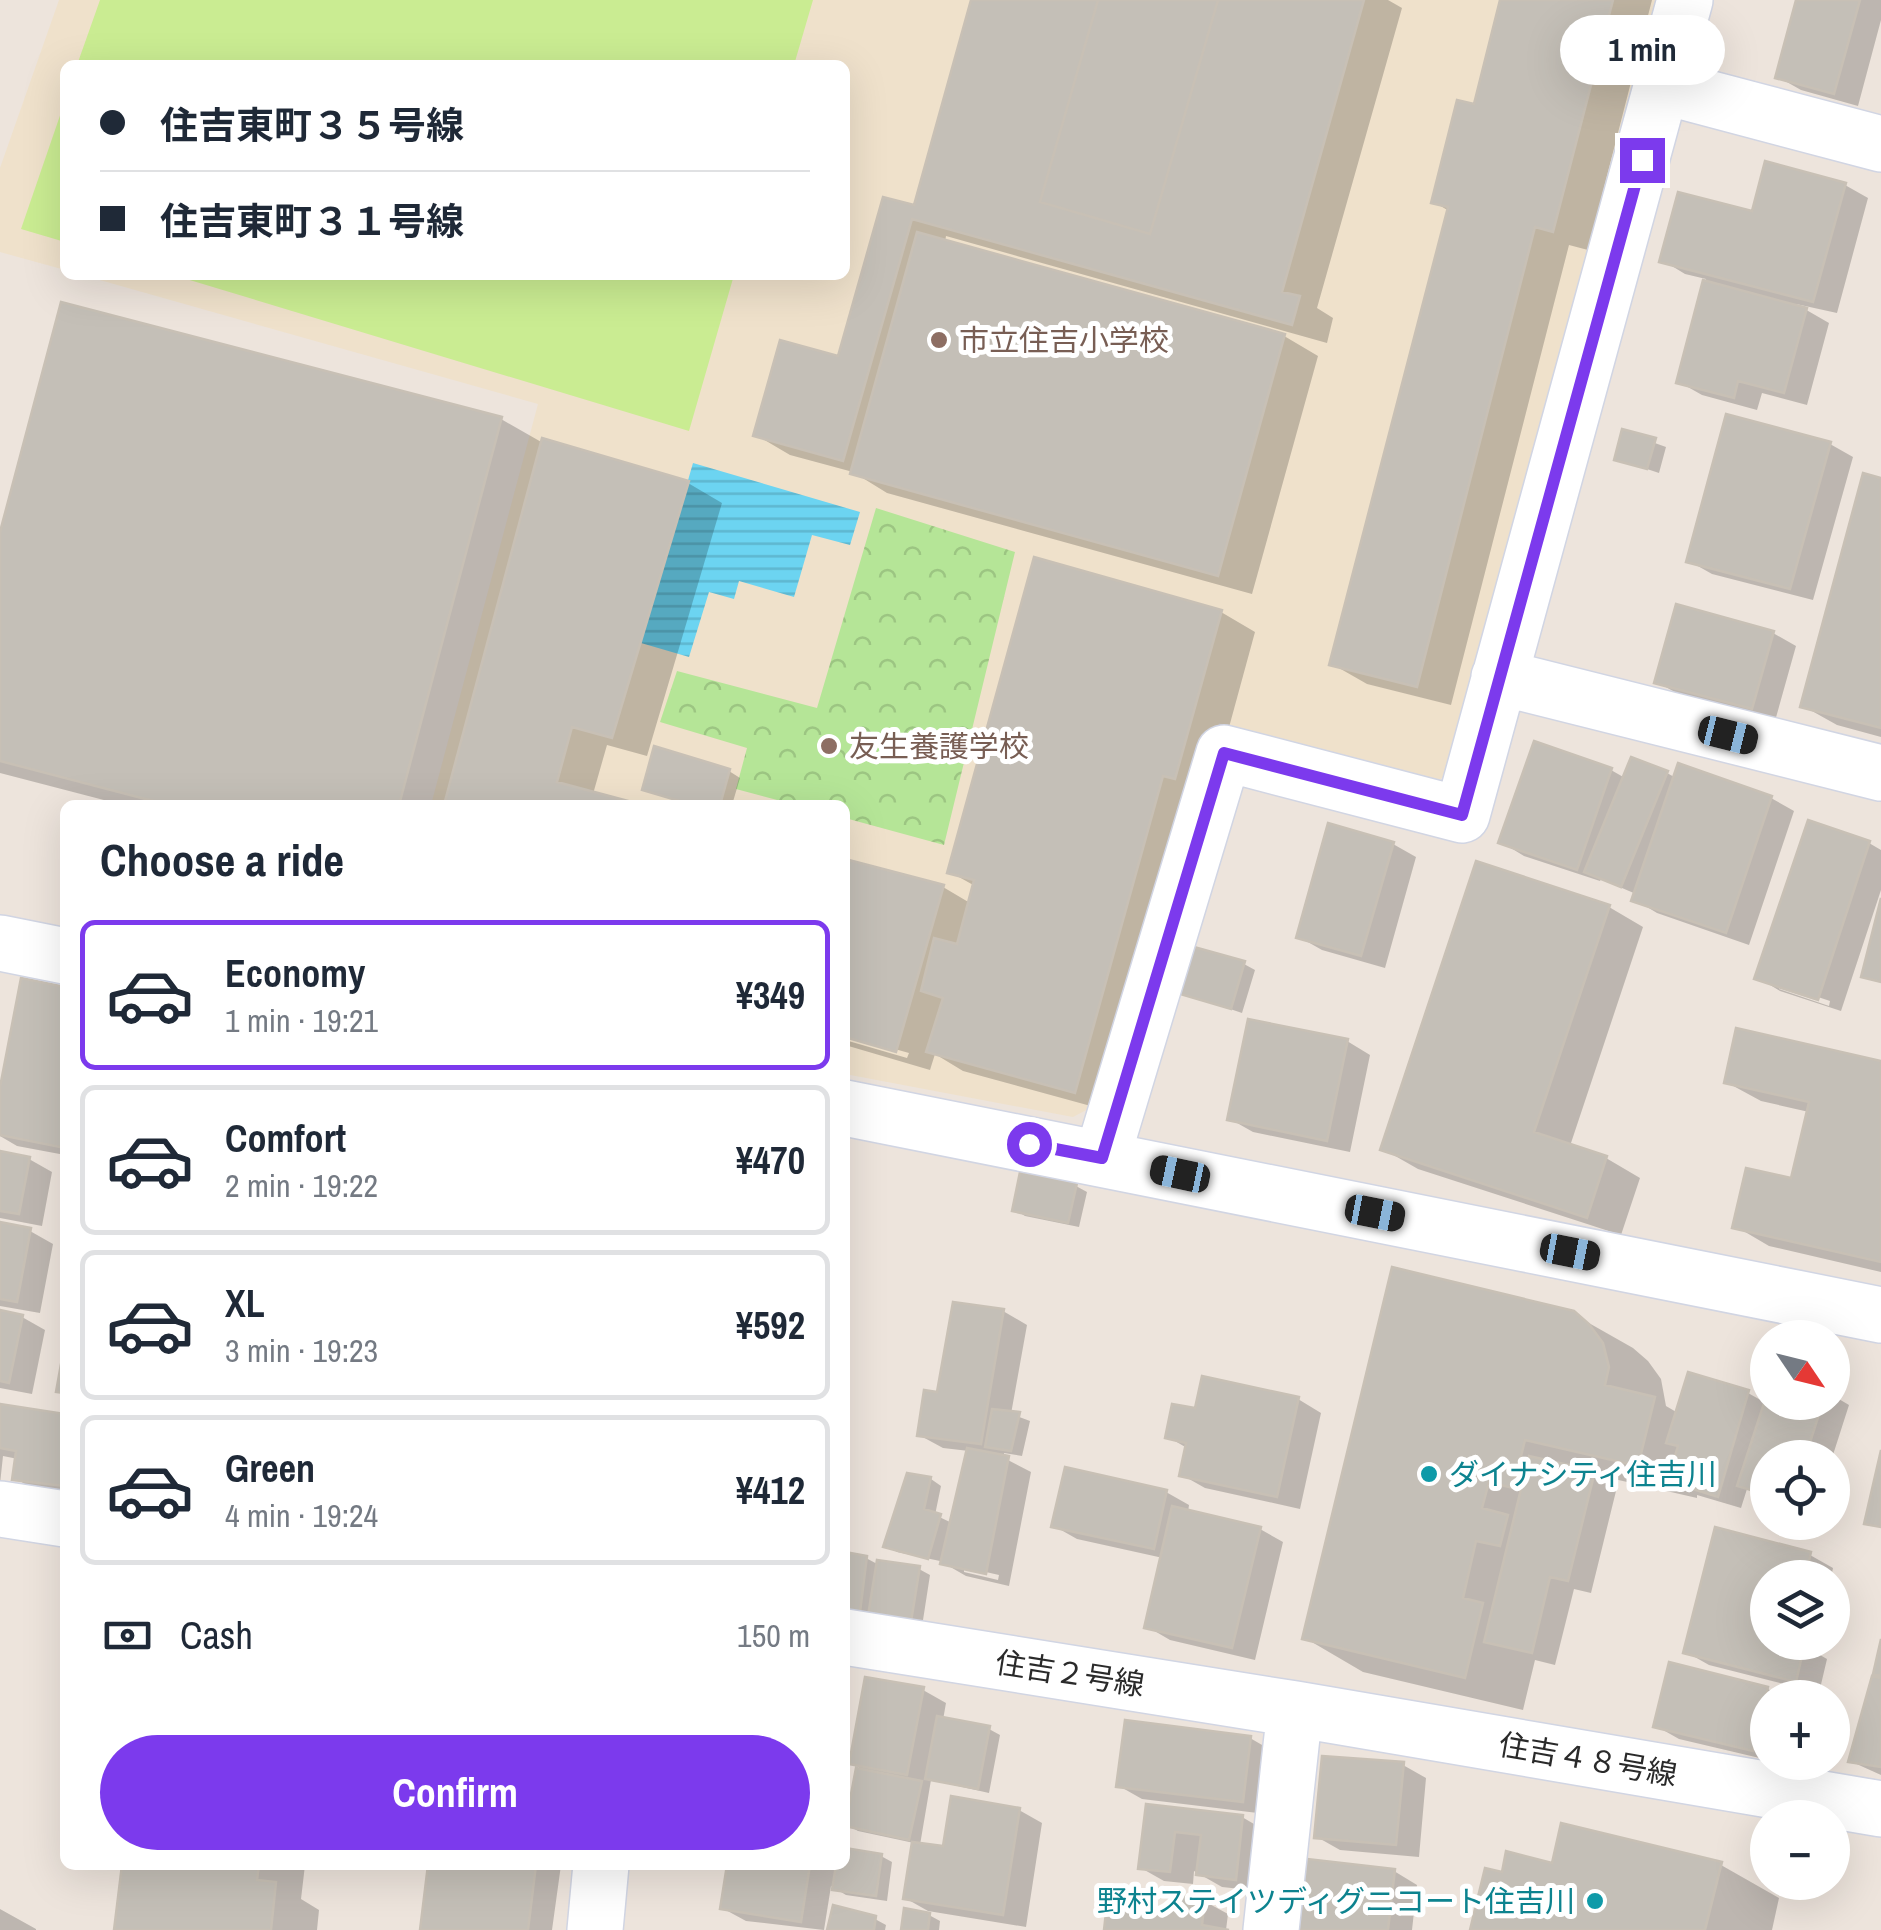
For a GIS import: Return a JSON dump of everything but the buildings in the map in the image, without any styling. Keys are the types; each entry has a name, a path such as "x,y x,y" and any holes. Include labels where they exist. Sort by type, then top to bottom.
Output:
{"street":[{"path":"1102,1158 1224,753 1462,815 1685,0"},
{"path":"1662,86 1881,144"},
{"path":"1499,677 1881,773"},
{"path":"0,943 60,955"},
{"path":"850,1109 1881,1315"},
{"path":"0,1509 60,1517"},
{"name":"住吉２号線","path":"850,1638 1295,1710"},
{"path":"1271,1930 1295,1710"},
{"name":"住吉４８号線","path":"1295,1710 1881,1809"},
{"path":"595,1930 601,1870"}],"shaded area":[{"name":"市立住吉小学校","path":"59,0 1659,0 1453,770 1429,787 1219,723 1092,1107 1073,1117 850,1075 850,800 432,800 538,404 100,280 850,280 850,60 60,60 60,269 0,252 0,168"}],"green space":[{"path":"100,0 813,0 795,60 79,60"},
{"path":"60,116 60,241 21,229"},
{"path":"190,280 733,280 689,431"},
{"path":"876,508 1015,552 944,845 850,819 850,800 777,800 736,789 747,748 660,722 677,671 817,708"}],"water":[{"path":"693,463 860,512 850,545 812,535 794,597 739,581 734,599 709,592 689,657 641,643"}],"place":[{"name":"市立住吉小学校","path":"939,340"},
{"name":"友生養護学校","path":"829,746"},
{"name":"ダイナシティ住吉川","path":"1429,1474"},
{"name":"野村ステイツディグニコート住吉川","path":"1595,1901"}],"route":[{"path":"1029,1144 1102,1158 1224,753 1462,815 1642,160"}]}
